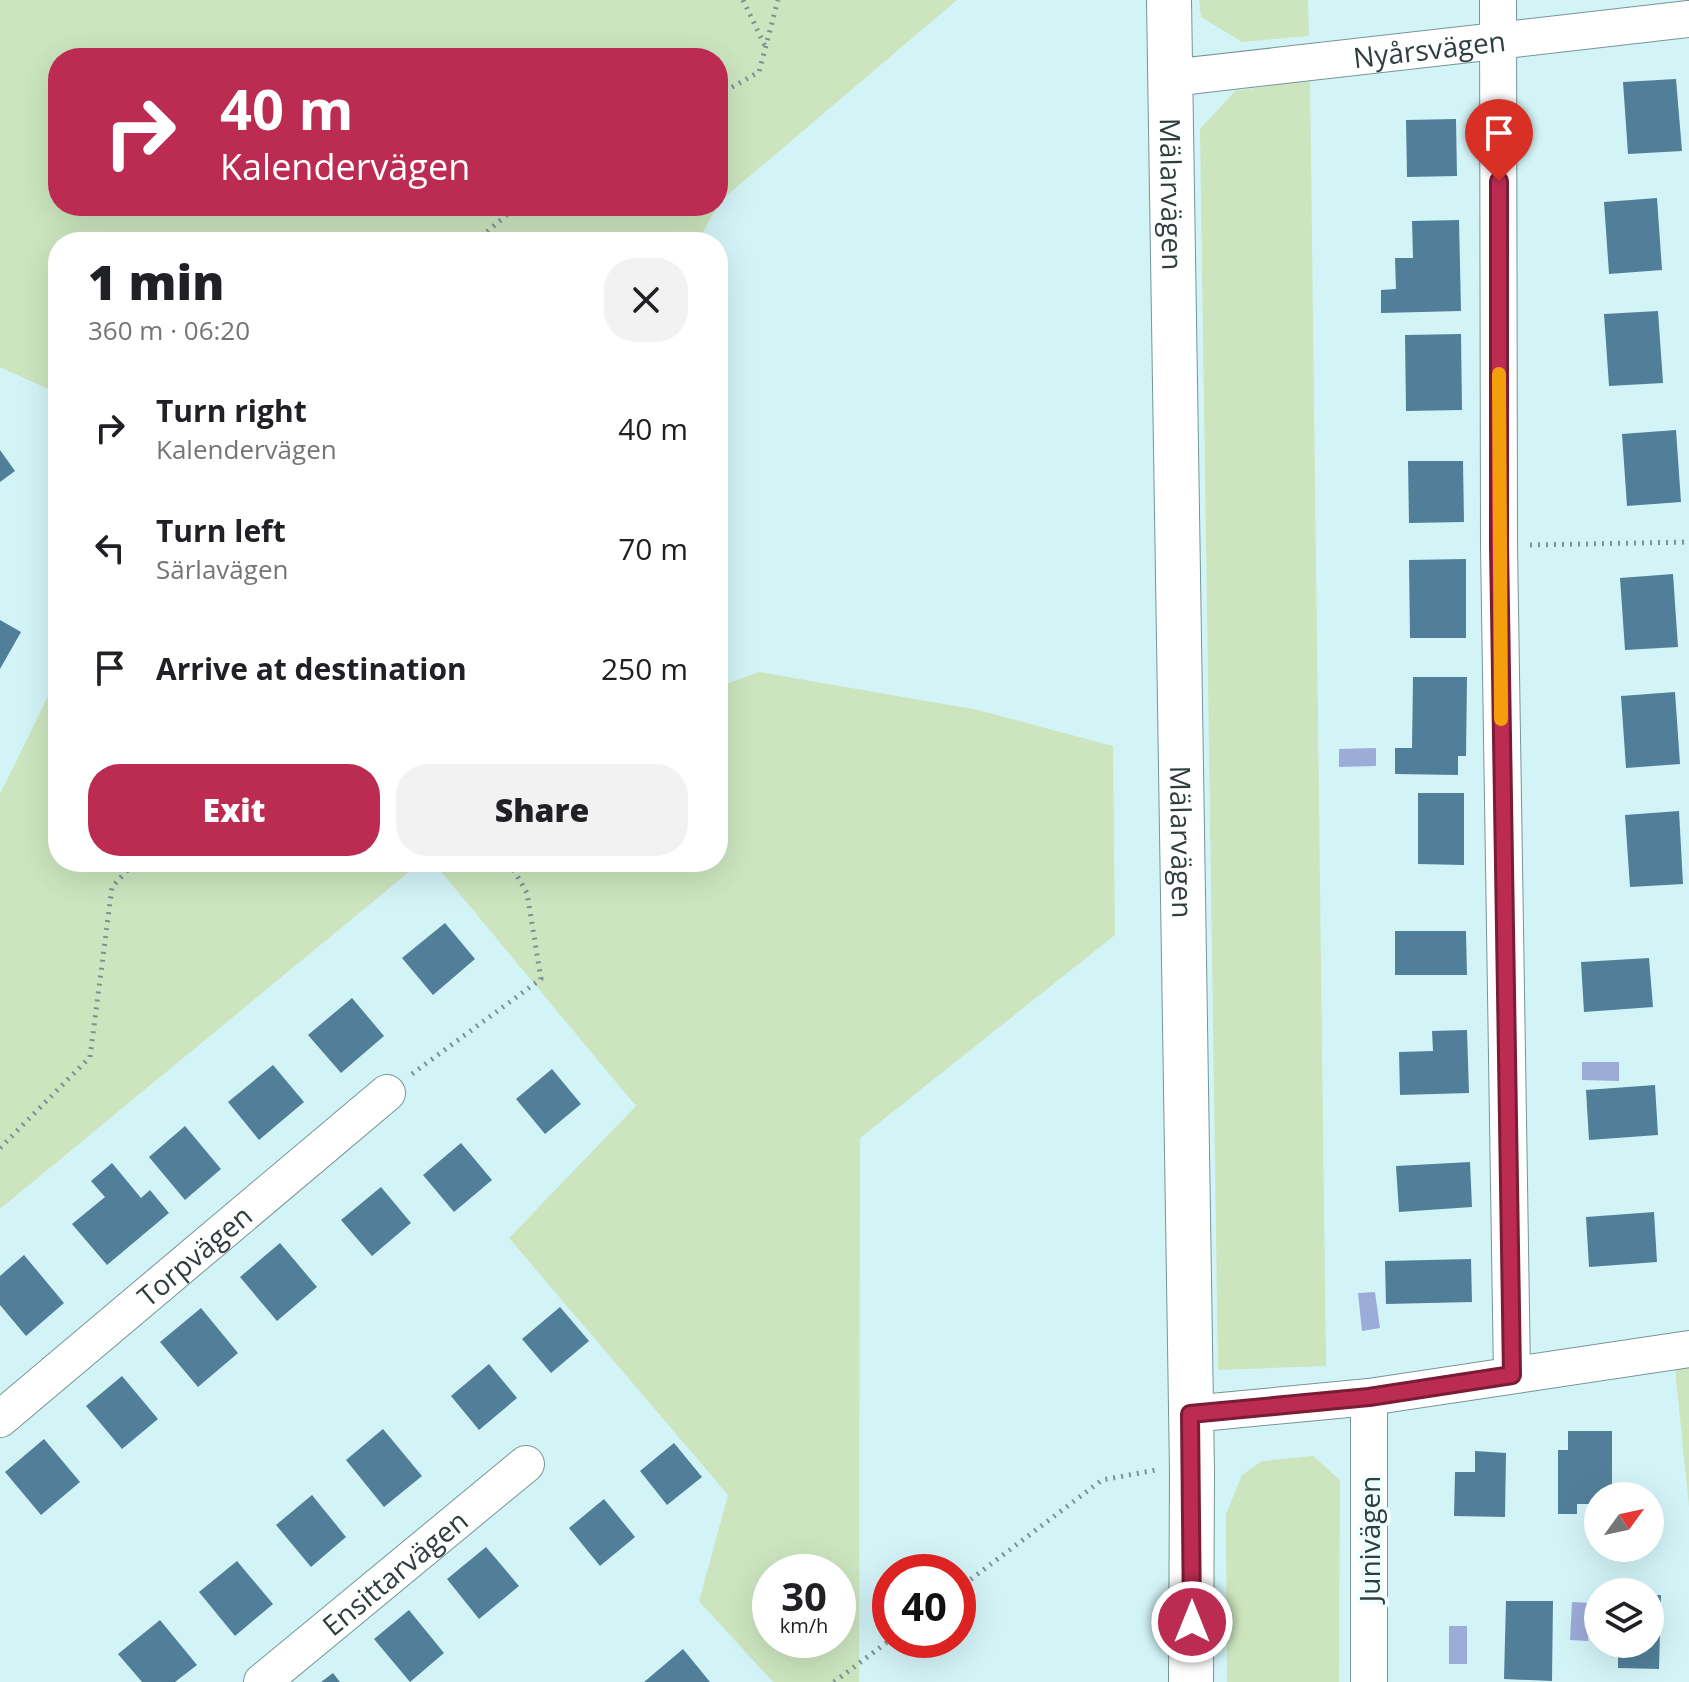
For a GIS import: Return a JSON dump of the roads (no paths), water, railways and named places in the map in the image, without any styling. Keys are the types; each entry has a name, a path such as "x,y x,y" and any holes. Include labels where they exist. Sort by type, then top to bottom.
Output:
{"street":[{"name":"Mälarvägen","path":"1169,0 1192,1472 1191,1682"},
{"path":"1498,0 1499,545 1512,1375"},
{"name":"Nyårsvägen","path":"1171,78 1689,19"},
{"name":"Torpvägen","path":"0,1419 387,1093"},
{"path":"1190,1414 1369,1397 1689,1349"},
{"name":"Junivägen","path":"1369,1397 1369,1682"},
{"name":"Ensittarvägen","path":"262,1682 526,1464"}],"water":[{"path":"1376,748 1376,766 1339,767 1339,749"},
{"path":"1582,1062 1619,1062 1619,1081 1582,1080"},
{"path":"1375,1292 1380,1328 1362,1331 1358,1293"},
{"path":"1572,1602 1584,1603 1584,1641 1570,1640"},
{"path":"1449,1626 1467,1626 1467,1664 1449,1664"}]}
